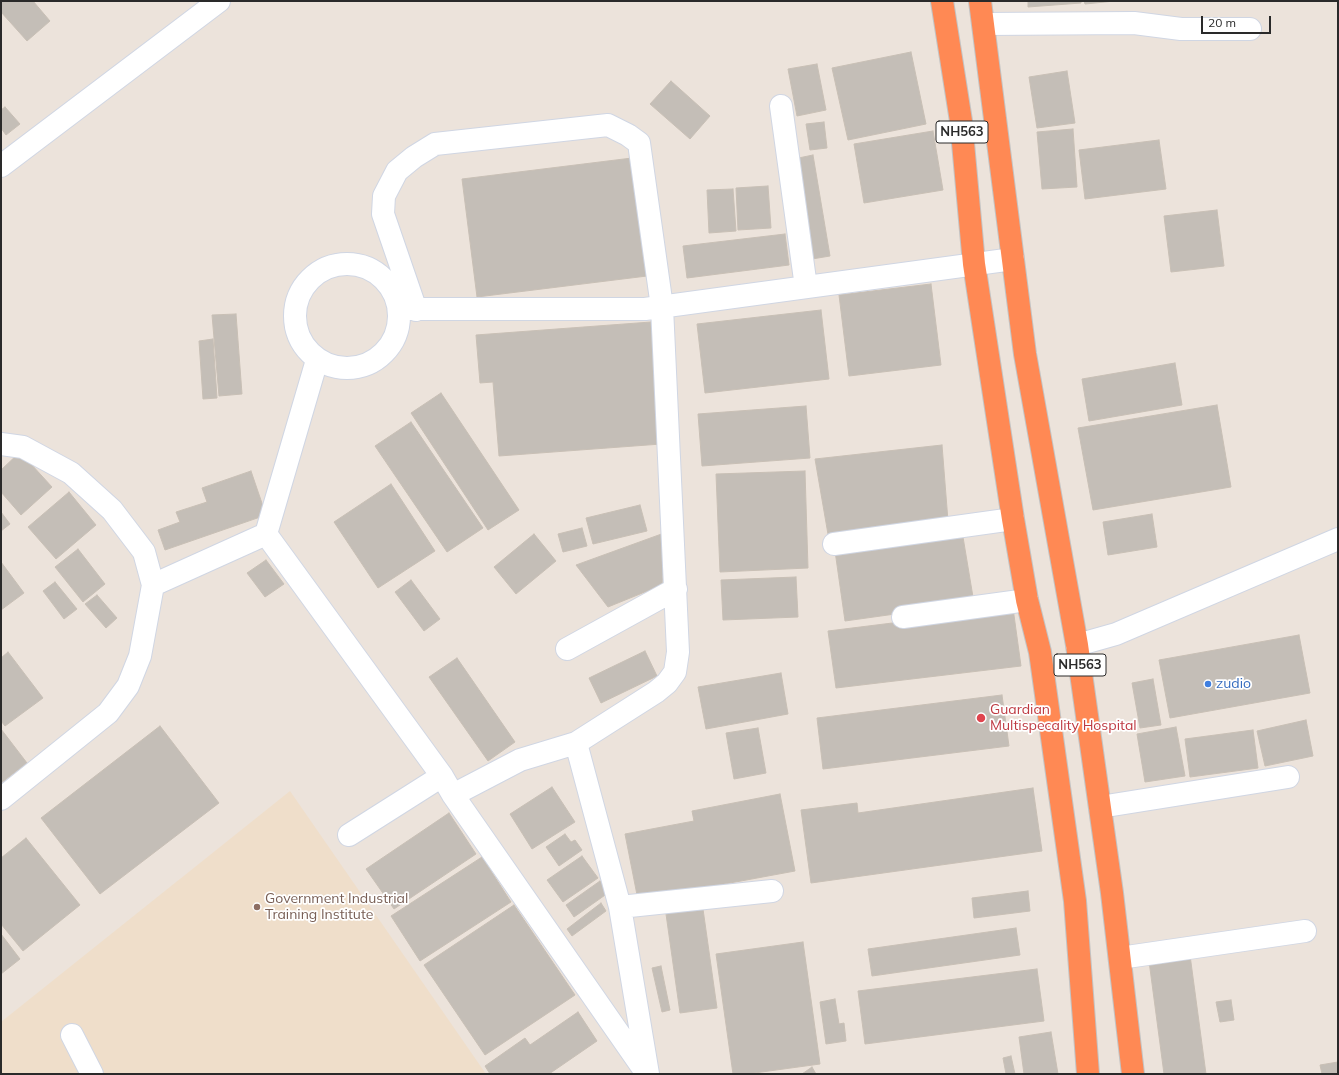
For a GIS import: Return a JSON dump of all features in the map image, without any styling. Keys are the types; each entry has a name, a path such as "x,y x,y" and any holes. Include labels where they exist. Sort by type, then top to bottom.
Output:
{"highway":[{"name":"NH563","path":"942,1 961,121 974,264 1013,519 1028,600 1040,652 1074,893 1088,1074"},
{"name":"NH563","path":"980,1 1025,354 1077,645 1120,958 1133,1074"}],"street":[{"path":"1,166 219,1"},
{"path":"984,24 1134,23 1181,29 1250,29"},
{"path":"781,106 806,287"},
{"path":"408,310 393,290 379,275 360,266 340,264 320,271 305,284 296,303 295,324 302,343 317,360 331,366 352,369 372,363 388,349 408,310 382,214 384,196 397,171 414,157 435,144 608,125 628,135 639,143 662,307 676,589 678,652 675,672 656,692 576,743 520,760 453,795"},
{"path":"408,310 645,309 1013,259"},
{"path":"153,585 266,534 317,360"},
{"path":"1,444 23,446 71,473 112,510 144,552 153,585 140,656 128,686 108,713 1,799"},
{"path":"834,544 1013,519"},
{"path":"266,534 442,776 453,795 648,1074"},
{"path":"1077,645 1116,634 1338,539"},
{"path":"567,650 676,589"},
{"path":"903,617 1028,600"},
{"path":"576,743 620,906 648,1074"},
{"path":"349,835 442,776"},
{"path":"1100,807 1288,777"},
{"path":"620,906 772,891"},
{"path":"1120,958 1305,931"},
{"path":"72,1036 92,1074"}],"shaded area":[{"name":"Government Industrial Training Institute","path":"290,791 486,1074 1,1074 1,1022"}],"building":[{"path":"1,1 33,1 50,21 27,41 1,12"},
{"path":"1028,1 1081,1 1081,3 1028,7"},
{"path":"1084,1 1115,1 1085,4"},
{"path":"911,52 926,124 848,140 832,68"},
{"path":"817,64 826,110 797,116 788,69"},
{"path":"1067,71 1075,123 1037,128 1029,77"},
{"path":"671,81 710,116 690,139 650,104"},
{"path":"5,107 20,124 6,135 1,128 1,110"},
{"path":"824,122 827,148 810,150 806,124"},
{"path":"1073,129 1077,187 1042,189 1037,132"},
{"path":"933,131 943,190 864,203 854,144"},
{"path":"1159,140 1166,189 1085,199 1079,150"},
{"path":"813,155 830,256 806,260 789,160"},
{"path":"632,158 647,276 477,297 462,179"},
{"path":"768,186 771,228 738,230 736,188"},
{"path":"733,189 736,231 709,233 707,190"},
{"path":"1217,210 1224,266 1171,272 1164,216"},
{"path":"785,234 789,265 687,278 683,246"},
{"path":"931,284 941,365 849,376 839,295"},
{"path":"821,310 829,379 705,393 697,324"},
{"path":"236,314 242,394 219,396 212,315"},
{"path":"651,322 661,444 499,456 493,382 480,383 476,335"},
{"path":"213,339 217,398 203,399 199,341"},
{"path":"1175,363 1182,405 1089,421 1082,379"},
{"path":"441,393 519,510 488,530 411,413"},
{"path":"1217,405 1231,487 1093,510 1078,428"},
{"path":"806,406 810,458 702,466 698,414"},
{"path":"411,422 483,528 447,552 375,446"},
{"path":"942,445 948,521 829,540 815,459"},
{"path":"20,452 52,487 21,515 1,492 1,470"},
{"path":"251,471 266,515 165,550 158,530 180,522 176,512 207,502 202,488"},
{"path":"805,471 808,568 720,572 716,474"},
{"path":"391,484 435,551 378,588 334,522"},
{"path":"69,492 96,525 56,559 28,527"},
{"path":"640,505 647,531 593,544 586,518"},
{"path":"1,512 10,524 1,531"},
{"path":"1152,514 1157,547 1108,555 1103,522"},
{"path":"582,528 587,546 563,552 558,534"},
{"path":"962,531 974,603 845,621 835,551"},
{"path":"667,532 662,585 608,607 576,565"},
{"path":"534,534 556,561 516,594 494,567"},
{"path":"78,549 105,584 83,602 55,567"},
{"path":"266,560 284,584 265,597 247,573"},
{"path":"1,562 24,593 1,610"},
{"path":"796,577 798,617 723,620 721,580"},
{"path":"411,580 440,619 424,631 395,592"},
{"path":"55,582 77,609 64,619 43,591"},
{"path":"97,595 117,618 106,628 85,604"},
{"path":"1013,608 1021,666 836,688 828,631"},
{"path":"1299,635 1310,693 1170,718 1159,660"},
{"path":"645,651 657,676 601,703 589,678"},
{"path":"8,652 43,698 5,726 1,721 1,658"},
{"path":"457,658 515,742 488,761 429,677"},
{"path":"781,673 788,714 706,729 698,687"},
{"path":"1153,679 1161,725 1140,728 1132,683"},
{"path":"1002,695 1009,746 823,769 817,718"},
{"path":"1306,720 1313,756 1265,766 1257,731"},
{"path":"160,726 219,803 100,894 41,818"},
{"path":"1176,727 1185,776 1145,782 1137,734"},
{"path":"758,728 766,773 734,779 726,733"},
{"path":"1,729 27,763 1,783"},
{"path":"1253,730 1258,768 1190,777 1185,739"},
{"path":"552,787 575,822 532,849 510,814"},
{"path":"1033,788 1042,851 811,883 801,810 857,803 858,813"},
{"path":"780,794 795,871 638,900 625,834 694,821 692,811"},
{"path":"449,813 476,854 394,909 366,869"},
{"path":"565,834 571,842 575,840 582,850 559,866 546,847"},
{"path":"26,838 80,905 23,951 1,924 1,858"},
{"path":"582,856 598,878 563,902 547,880"},
{"path":"482,857 511,902 420,961 391,916"},
{"path":"600,881 608,893 574,917 566,905"},
{"path":"1028,891 1030,911 974,918 972,898"},
{"path":"702,902 717,1008 680,1013 665,907"},
{"path":"601,903 606,911 572,936 567,929"},
{"path":"514,905 575,995 485,1055 424,965"},
{"path":"1016,928 1020,955 872,976 868,949"},
{"path":"1,934 20,959 1,974"},
{"path":"803,942 820,1064 747,1074 733,1074 716,954"},
{"path":"1190,955 1206,1074 1164,1074 1149,961"},
{"path":"661,966 670,1010 662,1012 652,968"},
{"path":"1037,969 1044,1021 865,1044 858,991"},
{"path":"835,999 839,1024 844,1023 846,1041 826,1044 820,1002"},
{"path":"1231,1000 1234,1020 1220,1022 1216,1002"},
{"path":"578,1012 597,1041 549,1074 490,1074 485,1066 525,1038 530,1045"},
{"path":"1051,1032 1058,1074 1024,1074 1019,1037"},
{"path":"1011,1056 1015,1074 1006,1074 1003,1058"},
{"path":"1338,1062 1338,1074 1322,1074 1320,1065"},
{"path":"812,1067 816,1074 802,1074"}],"place":[{"name":"zudio","path":"1208,684"},
{"name":"Guardian Multispecality Hospital","path":"981,718"},
{"name":"Government Industrial Training Institute","path":"257,907"}]}
